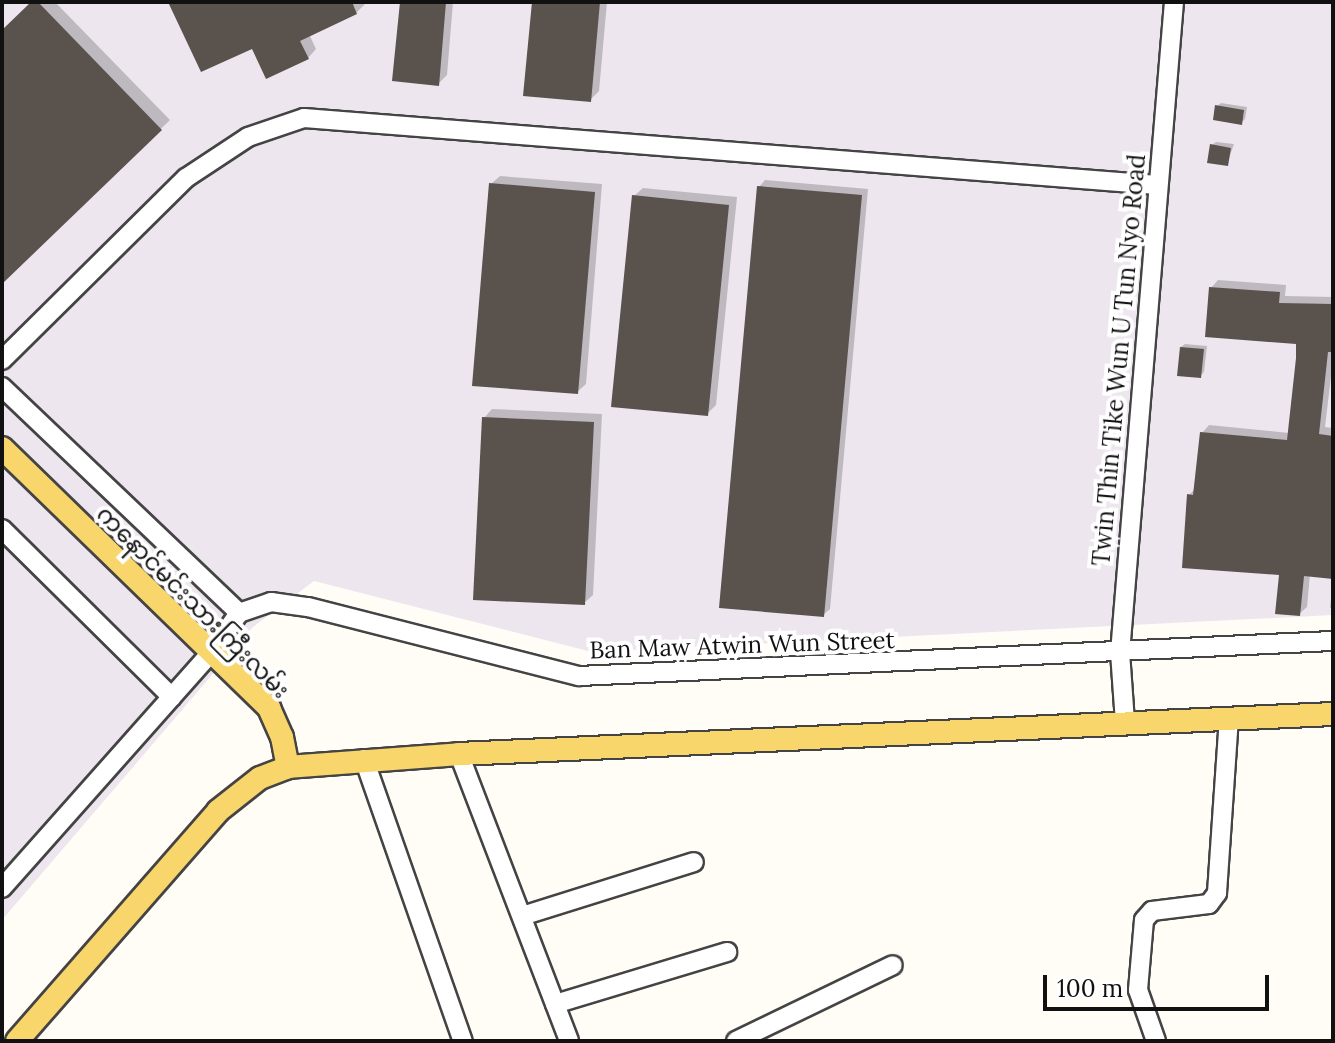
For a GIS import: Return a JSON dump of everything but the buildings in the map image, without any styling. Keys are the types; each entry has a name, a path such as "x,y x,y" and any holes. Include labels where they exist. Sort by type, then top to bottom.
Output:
{"main road":[{"name":"ကနောင်မင်းသားကြီးလမ်း","path":"2,448 210,654 269,708 282,737 288,767"},
{"path":"17,1041 218,811 260,778 288,767 459,754 1333,714"}],"street":[{"name":"Twin Thin Tike Wun U Tun Nyo Road","path":"1125,722 1120,653 1174,2"},
{"path":"2,360 186,178 248,137 304,118 1157,185"},
{"path":"2,387 239,613 210,654 2,888"},
{"path":"2,529 172,697"},
{"name":"Ban Maw Atwin Wun Street","path":"239,613 271,602 308,607 579,676 1333,641"},
{"path":"1156,1041 1138,990 1144,920 1152,911 1209,904 1217,893 1229,718"},
{"path":"459,754 569,1041"},
{"path":"364,759 463,1041"},
{"path":"522,916 694,862"},
{"path":"555,1004 727,952"},
{"path":"736,1041 893,965"}],"shaded area":[{"path":"2,2 1333,2 1333,615 592,652 314,581 253,627 2,920"}]}
